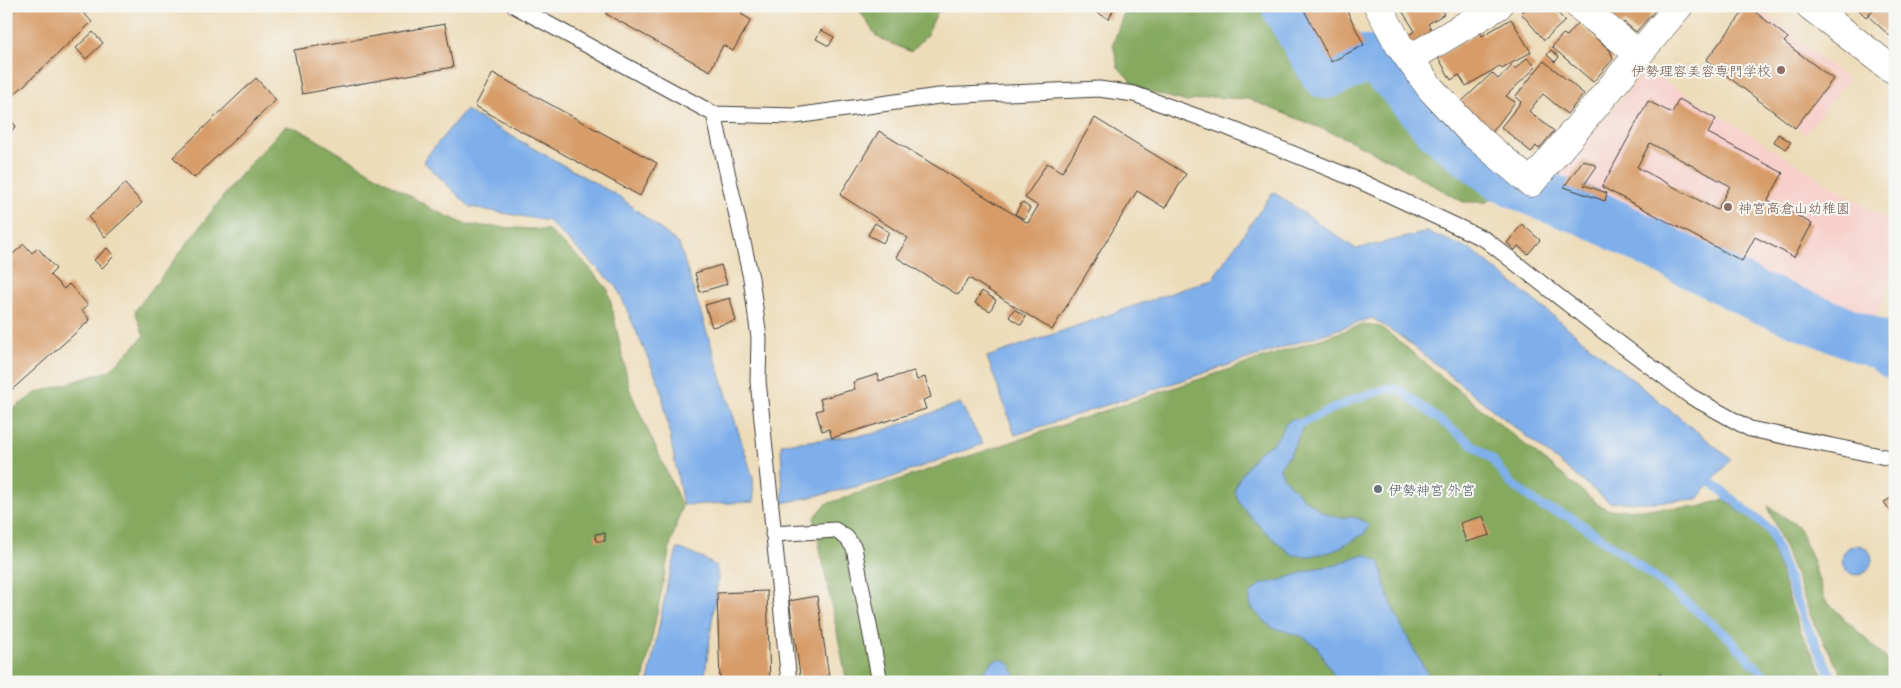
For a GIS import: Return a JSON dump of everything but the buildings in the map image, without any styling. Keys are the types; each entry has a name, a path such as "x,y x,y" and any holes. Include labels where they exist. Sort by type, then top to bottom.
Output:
{"street":[{"path":"1378,6 1399,45 1431,89 1472,133 1531,183 1679,6"},
{"path":"1409,59 1498,6"},
{"path":"1579,6 1639,54"},
{"path":"1810,6 1895,70"}],"lane":[{"path":"515,6 714,114 795,116 939,96 1099,89 1134,94 1230,128 1360,181 1486,240 1690,396 1750,429 1895,459"},
{"path":"714,114 750,278 759,338 758,381 789,682"},
{"path":"773,534 836,530 854,548 880,682"}],"shaded area":[{"name":"伊勢理容美容専門学校","path":"1756,6 1848,80 1805,134 1714,60"},
{"name":"神宮高倉山幼稚園","path":"1646,69 1895,225 1895,269 1885,297 1868,331 1549,189"}],"green space":[{"path":"858,6 940,6 927,35 911,52 877,37"},
{"path":"1126,6 1274,6 1304,44 1324,82 1366,67 1374,70 1413,109 1436,138 1492,182 1496,194 1487,202 1463,202 1384,157 1343,137 1248,99 1211,97 1187,102 1138,89 1118,67 1113,44"},
{"path":"285,126 299,129 432,209 467,225 548,230 586,264 608,290 630,391 682,506 671,543 643,682 6,682 6,414 36,393 109,371 144,336 135,311 239,176"},
{"name":"伊勢神宮 外宮","path":"1362,325 1381,327 1599,505 1610,510 1699,507 1724,499 1767,532 1799,628 1827,682 847,682 814,518 826,504"},
{"path":"1768,506 1798,526 1813,562 1825,600 1895,667 1895,682 1846,682 1814,624"}],"water":[{"path":"465,110 620,197 679,244 753,478 754,502 683,505 661,388 617,287 548,221 470,207 423,161"},
{"path":"1273,192 1356,249 1428,232 1470,249 1731,459 1698,499 1655,502 1609,502 1399,335 1372,318 1015,435 987,357 1212,279"},
{"path":"960,403 983,444 882,481 783,503 781,444 873,434"},
{"path":"1295,418 1303,427 1290,454 1280,467 1285,479 1306,500 1326,514 1358,518 1369,526 1364,534 1331,552 1310,556 1293,555 1278,543 1242,506 1235,490 1240,477 1254,457 1273,443 1285,425"},
{"path":"1857,545 1868,549 1872,560 1868,571 1857,575 1846,571 1842,560 1846,549"},
{"path":"678,548 701,557 716,566 718,578 704,682 648,682 668,580"},
{"path":"1368,555 1380,562 1386,589 1396,615 1432,682 1338,682 1317,647 1303,637 1271,627 1253,610 1250,603 1250,595 1262,584 1317,568 1337,565 1357,556"},
{"path":"998,659 1006,661 1011,666 1016,682 985,682 987,668"}],"waterway":[{"path":"1286,6 1326,74 1363,60 1375,60 1396,78 1440,129 1499,175 1549,198 1589,212 1758,297 1882,346 1895,355"},
{"path":"1301,423 1357,398 1390,388 1401,391 1492,459 1509,482 1541,506 1572,518 1625,555 1686,602 1727,636 1771,682"},
{"path":"1711,482 1770,530 1806,625 1834,682"}],"place":[{"name":"伊勢理容美容専門学校","path":"1781,70"},
{"name":"神宮高倉山幼稚園","path":"1728,207"},
{"name":"伊勢神宮 外宮","path":"1378,489"}]}
